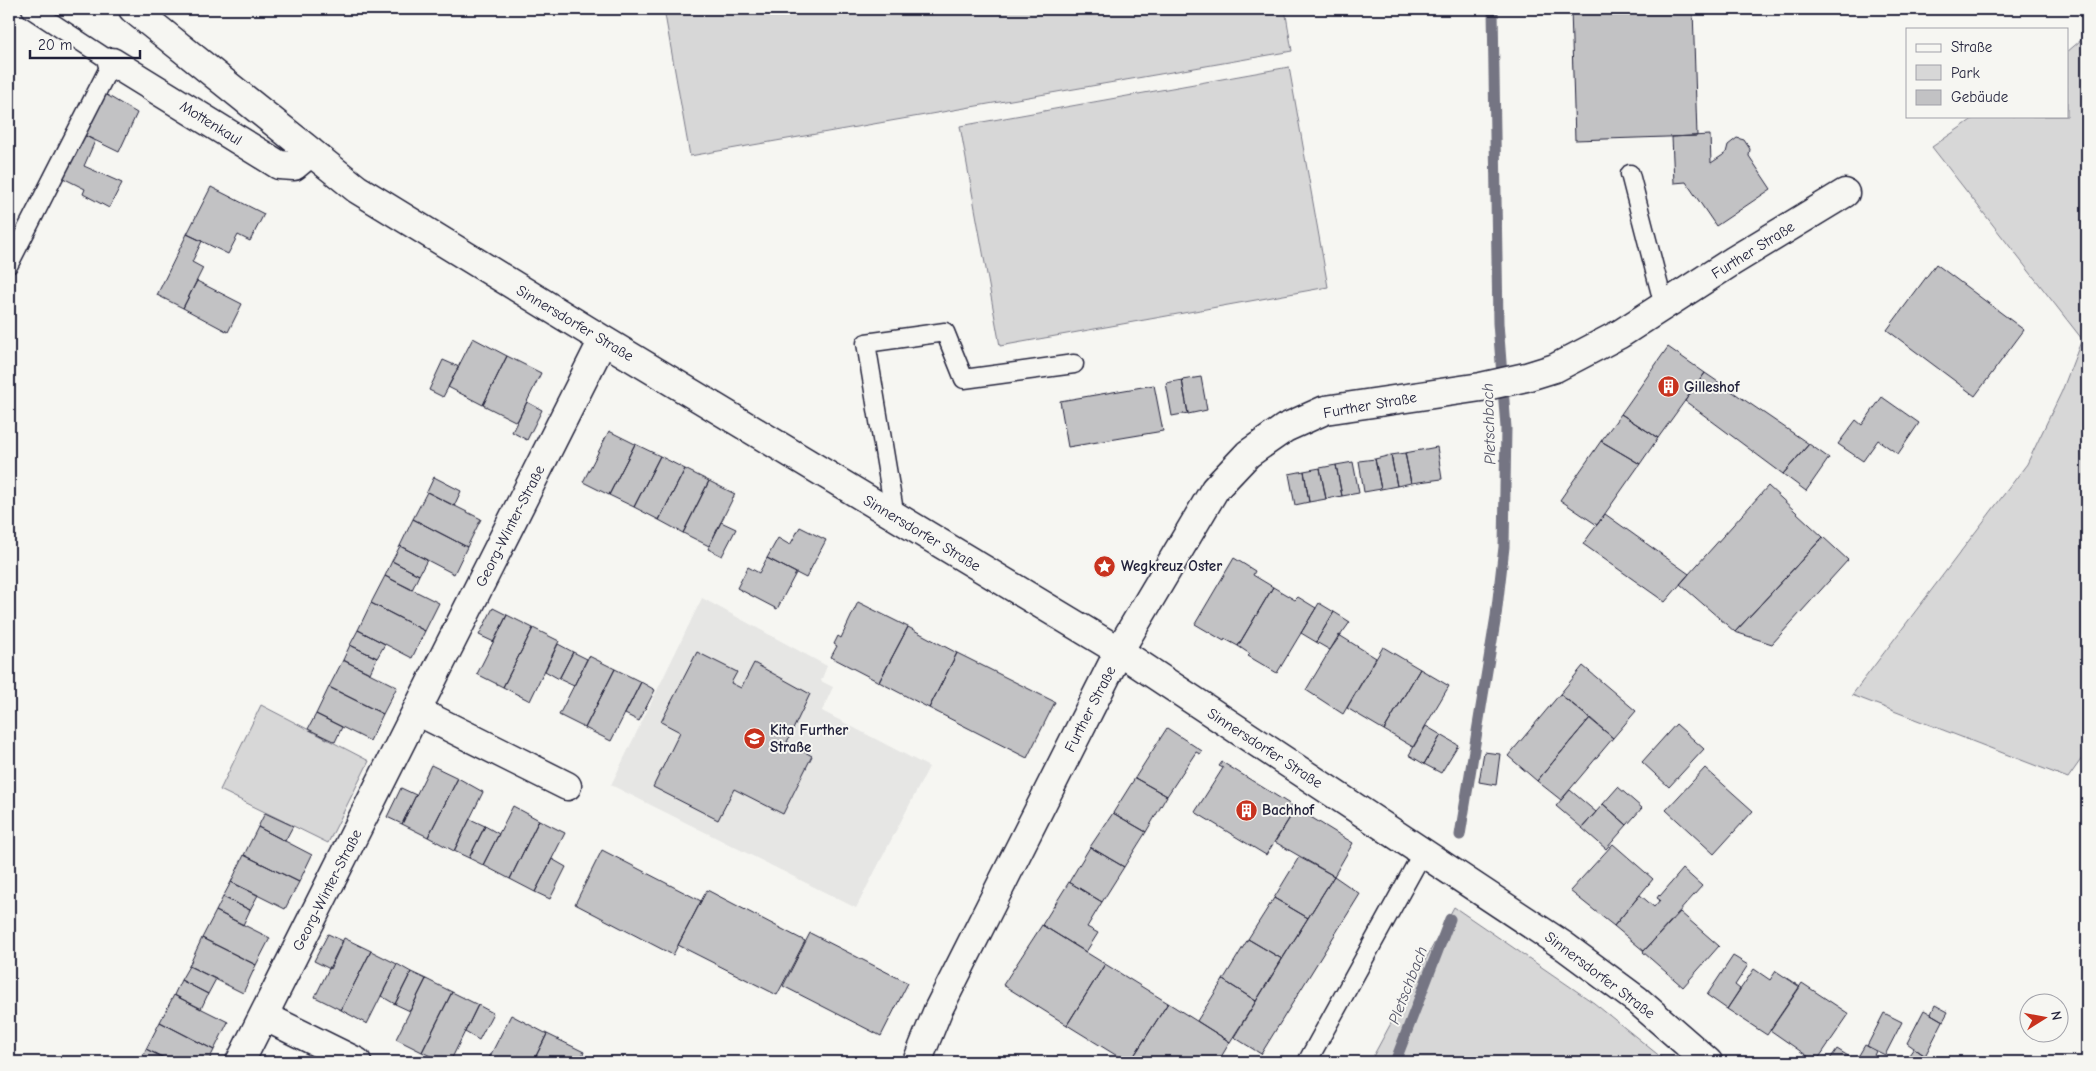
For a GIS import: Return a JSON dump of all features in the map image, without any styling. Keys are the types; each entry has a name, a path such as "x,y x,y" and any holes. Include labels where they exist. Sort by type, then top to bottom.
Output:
{"street":[{"name":"Sinnersdorfer Straße","path":"133,9 357,190 1119,652 1564,946 1620,988 1708,1062"},
{"name":"Mottenkaul","path":"112,62 279,165 294,166 311,152"},
{"name":"Further Straße","path":"917,1062 938,1010 1119,652 1215,489 1248,454 1285,428 1325,410 1481,387 1526,377 1555,368 1620,334 1845,193"},
{"name":"Georg-Winter-Straße","path":"240,1062 603,340"},
{"path":"417,711 567,786"},
{"path":"264,1016 357,1062"}],"lane":[{"name":"Mottenkaul","path":"31,9 112,62"},
{"path":"9,264 112,62"},
{"path":"1630,174 1664,306"},
{"path":"895,517 866,342 945,332 964,379 1074,364"},
{"path":"1306,1062 1424,852"}],"shaded area":[{"name":"Kita Further Straße","path":"702,598 827,666 821,681 833,687 822,711 929,767 856,908 611,785"}],"green space":[{"path":"664,9 1285,9 1292,51 690,156"},
{"path":"2087,35 2087,751 2068,778 1852,695 2027,464 2062,391 2082,339 1932,147 1974,118 2068,118 2068,51"},
{"path":"1289,67 1328,287 1000,346 960,126"},
{"path":"261,705 369,761 328,843 220,790"},
{"path":"1454,907 1594,1003 1667,1062 1370,1062"}],"building":[{"path":"1571,9 1693,9 1697,136 1575,140"},
{"path":"105,94 137,113 119,152 84,135"},
{"path":"84,135 95,141 84,166 122,183 109,208 83,194 85,189 63,178"},
{"path":"1710,135 1711,163 1726,153 1728,145 1737,138 1744,140 1750,149 1749,156 1771,189 1716,226 1686,182 1674,183 1672,137"},
{"path":"211,187 264,214 250,241 238,235 228,254 187,234"},
{"path":"187,234 202,241 192,262 203,268 183,308 157,295"},
{"path":"1936,264 2024,330 1975,396 1887,330"},
{"path":"197,281 242,304 228,332 183,308"},
{"path":"473,338 507,356 483,405 448,387"},
{"name":"Gilleshof","path":"1668,347 1705,373 1658,438 1621,414"},
{"path":"507,356 541,373 517,422 483,405"},
{"path":"443,360 459,367 443,397 429,390"},
{"path":"1705,373 1809,444 1783,474 1685,401"},
{"path":"1201,377 1207,410 1188,414 1182,380"},
{"path":"1182,380 1188,413 1172,416 1166,383"},
{"path":"1154,385 1163,431 1068,447 1060,401"},
{"path":"1882,397 1919,423 1898,454 1878,440 1863,461 1838,444 1856,420 1862,425"},
{"path":"527,402 542,410 527,440 512,432"},
{"path":"1621,414 1658,438 1640,464 1601,441"},
{"path":"609,431 635,444 609,495 583,482"},
{"path":"1601,441 1640,464 1597,525 1560,500"},
{"path":"635,444 660,456 634,507 609,495"},
{"path":"1809,444 1829,458 1806,491 1783,474"},
{"path":"1437,447 1442,479 1411,483 1405,453"},
{"path":"1405,453 1411,483 1397,486 1391,455"},
{"path":"1391,455 1397,486 1381,489 1375,459"},
{"path":"660,456 685,469 659,520 634,507"},
{"path":"1375,459 1381,489 1364,492 1359,461"},
{"path":"1353,462 1359,493 1342,496 1336,465"},
{"path":"1336,465 1342,496 1326,499 1320,468"},
{"path":"1320,468 1326,499 1309,502 1304,471"},
{"path":"685,469 709,481 683,533 659,520"},
{"path":"1304,471 1309,502 1295,505 1289,474"},
{"path":"434,477 461,491 454,506 427,492"},
{"path":"709,481 735,494 709,546 683,533"},
{"path":"1768,486 1823,537 1735,632 1680,584"},
{"path":"427,492 481,519 467,547 413,519"},
{"path":"1605,514 1689,574 1665,602 1583,544"},
{"path":"413,519 467,547 454,574 400,546"},
{"path":"721,522 736,529 722,556 708,549"},
{"path":"800,527 826,540 806,578 767,558 778,538 790,545"},
{"path":"1823,537 1848,560 1772,644 1735,632"},
{"path":"400,546 427,560 419,575 392,561"},
{"path":"767,558 796,573 777,609 737,588 748,567 759,573"},
{"path":"1234,558 1255,571 1253,575 1273,587 1238,646 1225,639 1224,641 1195,624"},
{"path":"392,561 419,575 412,590 385,576"},
{"path":"385,576 439,603 425,631 371,603"},
{"path":"1273,587 1295,600 1298,597 1316,608 1277,673 1248,656 1250,654 1238,646"},
{"path":"858,602 908,627 879,682 831,657 837,646 834,644 838,636 841,638"},
{"path":"371,603 425,631 412,658 358,630"},
{"path":"1319,603 1334,612 1316,642 1301,633"},
{"path":"493,608 507,615 494,642 479,635"},
{"path":"1334,612 1350,622 1330,650 1316,642"},
{"path":"507,615 533,628 503,687 477,674"},
{"path":"908,627 957,653 929,708 879,682"},
{"path":"533,628 559,641 530,701 503,687"},
{"path":"358,630 385,644 377,658 350,645"},
{"path":"1339,635 1376,658 1343,714 1306,690"},
{"path":"558,644 573,652 559,679 545,671"},
{"path":"350,645 377,658 370,673 343,660"},
{"path":"1383,647 1420,669 1384,730 1347,708"},
{"path":"573,652 587,659 574,686 559,679"},
{"path":"697,652 737,672 731,683 741,688 754,663 810,694 787,742 812,756 783,814 734,789 718,820 653,787 680,732 661,722"},
{"path":"957,653 1055,702 1027,758 929,708"},
{"path":"589,656 615,669 585,728 559,715"},
{"path":"343,660 397,687 383,714 329,687"},
{"path":"1583,666 1636,711 1613,738 1560,694"},
{"path":"615,669 641,682 611,741 585,728"},
{"path":"1420,669 1449,686 1413,747 1384,730"},
{"path":"641,682 655,690 639,721 625,714"},
{"path":"329,687 383,714 370,741 316,714"},
{"path":"1560,694 1590,718 1537,781 1508,756"},
{"path":"316,714 342,727 335,742 308,729"},
{"path":"1590,718 1613,738 1561,800 1537,781"},
{"path":"1676,724 1704,749 1669,787 1642,762"},
{"path":"1426,726 1441,735 1424,764 1409,755"},
{"path":"1167,728 1202,751 1200,754 1196,752 1167,796 1135,778"},
{"path":"1441,735 1458,745 1441,773 1424,764"},
{"path":"1484,752 1500,754 1496,785 1479,782"},
{"name":"Bachhof","path":"1222,762 1296,808 1266,855 1195,812 1223,768 1219,766"},
{"path":"431,765 458,778 428,837 402,824"},
{"path":"1705,768 1753,811 1714,854 1666,810"},
{"path":"458,778 483,792 454,851 428,837"},
{"path":"1135,778 1167,796 1146,832 1113,813"},
{"path":"1618,787 1642,808 1627,825 1603,804"},
{"path":"401,788 416,795 402,824 387,817"},
{"path":"1570,790 1596,812 1582,828 1556,806"},
{"path":"1603,804 1627,825 1606,849 1582,828"},
{"path":"513,806 539,820 510,879 483,865"},
{"path":"1296,808 1353,843 1334,876 1275,842"},
{"path":"265,813 293,826 285,841 258,827"},
{"path":"1113,813 1146,832 1124,867 1090,847"},
{"path":"470,819 485,826 469,858 454,851"},
{"path":"539,820 565,833 535,892 510,879"},
{"path":"485,826 499,834 483,865 469,858"},
{"path":"258,827 312,855 299,882 244,855"},
{"path":"1613,844 1653,879 1614,926 1570,891"},
{"path":"1090,847 1124,867 1102,902 1069,882"},
{"path":"602,850 701,901 673,955 575,904"},
{"path":"244,855 299,882 285,909 231,882"},
{"path":"1299,857 1334,876 1308,918 1274,898"},
{"path":"552,859 566,867 550,899 535,892"},
{"path":"1683,869 1702,886 1644,951 1614,926 1640,895 1654,907 1660,900 1657,898 1659,895"},
{"path":"1334,876 1360,894 1261,1054 1234,1037"},
{"path":"231,882 258,895 250,910 223,897"},
{"path":"1069,882 1102,902 1087,927 1098,933 1086,952 1042,925"},
{"path":"707,890 805,941 777,995 678,945"},
{"path":"223,897 250,910 243,925 216,911"},
{"path":"1274,898 1308,918 1282,959 1248,939"},
{"path":"216,911 270,938 256,965 202,938"},
{"path":"1680,912 1719,946 1683,987 1643,952"},
{"path":"1042,925 1105,964 1067,1025 1003,985"},
{"path":"810,933 908,983 881,1036 783,986"},
{"path":"328,934 343,941 330,969 314,961"},
{"path":"202,938 256,965 243,993 189,966"},
{"path":"344,938 371,951 341,1010 315,997"},
{"path":"1248,939 1282,959 1256,1001 1223,980"},
{"path":"371,951 397,964 367,1024 341,1010"},
{"path":"1733,956 1748,965 1735,985 1740,989 1727,1009 1707,995"},
{"path":"397,964 411,972 395,1004 381,996"},
{"path":"1105,964 1168,1003 1130,1062 1127,1062 1067,1025"},
{"path":"189,966 216,979 208,994 181,980"},
{"path":"1754,969 1770,980 1776,971 1800,987 1767,1035 1727,1009"},
{"path":"411,972 426,979 410,1011 395,1004"},
{"path":"426,979 452,992 422,1052 396,1039"},
{"path":"181,980 208,994 201,1009 174,995"},
{"path":"1223,980 1256,1001 1230,1042 1197,1021"},
{"path":"1802,983 1849,1014 1816,1062 1770,1030"},
{"path":"452,992 478,1005 450,1062 443,1062 422,1052"},
{"path":"174,995 228,1022 214,1050 160,1022"},
{"path":"1168,1003 1230,1042 1218,1062 1130,1062"},
{"path":"478,1005 493,1013 479,1040 465,1032"},
{"path":"1935,1005 1948,1012 1943,1021 1931,1014"},
{"path":"1924,1010 1943,1021 1925,1056 1907,1043"},
{"path":"1884,1013 1902,1022 1885,1055 1867,1046"},
{"path":"511,1015 547,1034 533,1062 487,1062"},
{"path":"160,1022 214,1050 208,1062 172,1062 146,1049"},
{"path":"547,1034 584,1052 579,1062 533,1062"},
{"path":"1865,1045 1876,1051 1871,1062 1855,1062"},
{"path":"1914,1048 1930,1059 1928,1062 1904,1062"},
{"path":"146,1049 172,1062 140,1062"},
{"path":"1837,1049 1853,1059 1851,1062 1828,1062"}],"waterway":[{"name":"Pletschbach","path":"1460,835 1496,616 1504,547 1506,428 1498,323 1493,9"},
{"name":"Pletschbach","path":"1395,1062 1450,919"}],"place":[{"name":"Gilleshof","path":"1668,387"},
{"name":"Wegkreuz Oster","path":"1105,566"},
{"name":"Kita Further Straße","path":"754,739"},
{"name":"Bachhof","path":"1246,810"}]}
